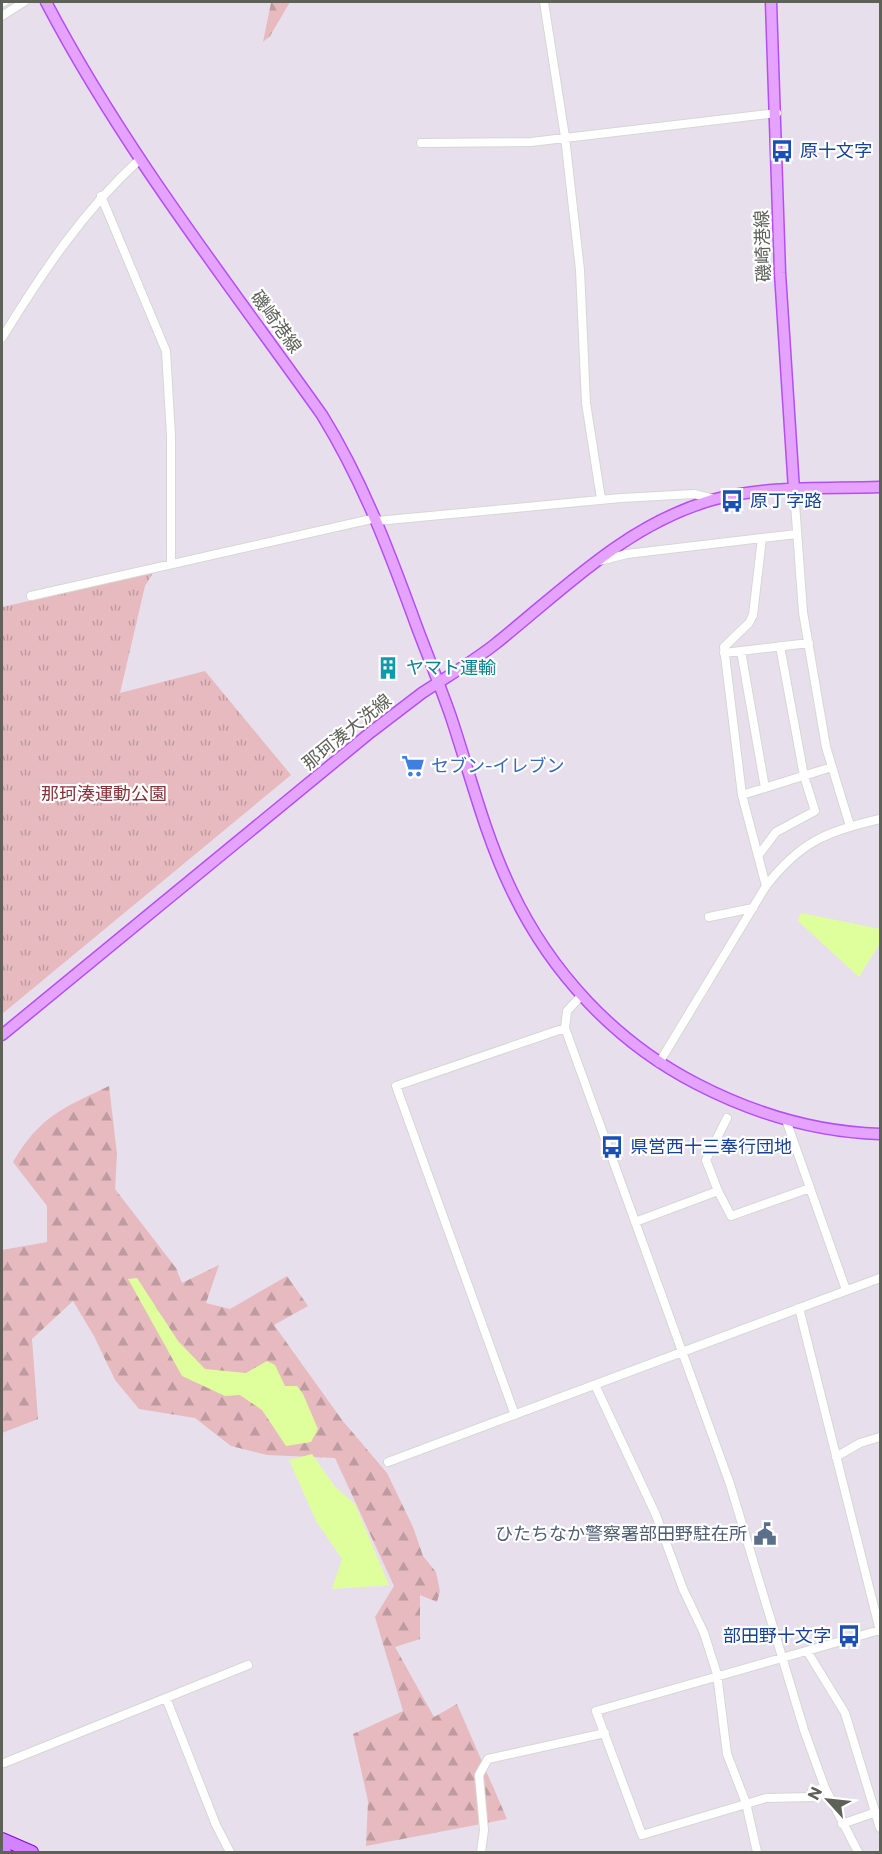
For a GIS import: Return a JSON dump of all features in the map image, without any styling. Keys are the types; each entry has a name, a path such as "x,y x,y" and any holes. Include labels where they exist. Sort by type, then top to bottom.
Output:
{"highway":[{"path":"2,1839 32,1852"}],"main road":[{"name":"磯崎港線","path":"46,2 89,80 140,160 322,415 346,454 377,519 510,888 538,938 581,996 614,1028 659,1063 727,1099 786,1120 833,1129 880,1134"},
{"name":"磯崎港線","path":"771,2 777,113 780,273 795,490"},
{"name":"那珂湊大洗線","path":"2,1035 371,732 438,683 480,656 595,562 646,527 715,499 795,490 880,487"}],"street":[{"path":"2,16 24,2"},
{"path":"544,2 565,137 580,270 586,403 601,499"},
{"path":"421,144 531,142 777,113"},
{"path":"2,338 28,296 101,196 140,160"},
{"path":"101,196 166,351 171,436 171,564"},
{"path":"795,490 797,534 809,643 826,747 850,826"},
{"path":"32,596 377,519 601,499 694,494 715,499"},
{"path":"595,562 627,554 797,534"},
{"path":"762,538 753,615 749,623 723,647 742,795 766,886"},
{"path":"724,653 809,643"},
{"path":"758,856 776,832 815,812 804,776 780,646"},
{"path":"741,651 765,788"},
{"path":"742,795 832,767"},
{"path":"659,1063 766,886 798,850 850,826 880,819"},
{"path":"709,917 753,908"},
{"path":"581,996 567,1011 565,1028 730,1484 782,1657 825,1788 858,1852"},
{"path":"515,1415 396,1086 565,1028"},
{"path":"727,1118 706,1160 718,1191 731,1215 810,1188"},
{"path":"786,1120 846,1290"},
{"path":"635,1222 718,1191"},
{"path":"388,1462 880,1278"},
{"path":"799,1308 880,1631 717,1674 596,1711 642,1834 766,1798 813,1797 812,1791 825,1788"},
{"path":"595,1385 656,1515 683,1589 704,1633 717,1674 727,1754 746,1803 758,1852"},
{"path":"836,1457 860,1443 880,1437"},
{"path":"807,1651 845,1713 880,1826"},
{"path":"4,1763 248,1665"},
{"path":"166,1698 216,1825 230,1852"},
{"path":"481,1852 484,1830 479,1775 488,1759 605,1733"},
{"path":"842,1824 876,1812"}],"green space":[{"path":"264,2 290,2 270,36 263,42 271,3"},
{"name":"那珂湊運動公園","path":"153,573 145,586 120,693 205,671 291,775 2,1014 2,607"},
{"path":"109,1086 117,1154 115,1189 176,1268 182,1283 219,1265 206,1303 230,1309 287,1276 308,1306 274,1325 342,1420 387,1473 413,1527 423,1556 436,1572 440,1591 437,1602 420,1595 420,1639 395,1647 434,1717 457,1704 507,1819 366,1846 368,1801 353,1734 403,1711 375,1617 394,1586 335,1458 267,1455 231,1446 195,1418 139,1409 115,1380 94,1336 73,1301 32,1339 38,1419 2,1433 2,1250 47,1242 47,1206 13,1162 33,1134 54,1115"}],"shaded area":[{"path":"801,913 880,929 880,943 859,977 798,921"},
{"path":"137,1278 178,1341 205,1369 246,1373 267,1361 275,1365 285,1386 297,1386 303,1394 318,1429 311,1442 286,1446 262,1410 240,1395 225,1396 182,1376 128,1279"},
{"path":"312,1454 335,1487 355,1504 389,1585 332,1589 342,1559 316,1521 289,1460"}],"place":[{"name":"原十文字","path":"782,151"},
{"name":"原丁字路","path":"732,501"},
{"name":"ヤマト運輸","path":"388,668"},
{"name":"セブン-イレブン","path":"413,766"},
{"name":"県営西十三奉行団地","path":"612,1147"},
{"name":"ひたちなか警察署部田野駐在所","path":"765,1534"},
{"name":"部田野十文字","path":"849,1636"}]}
